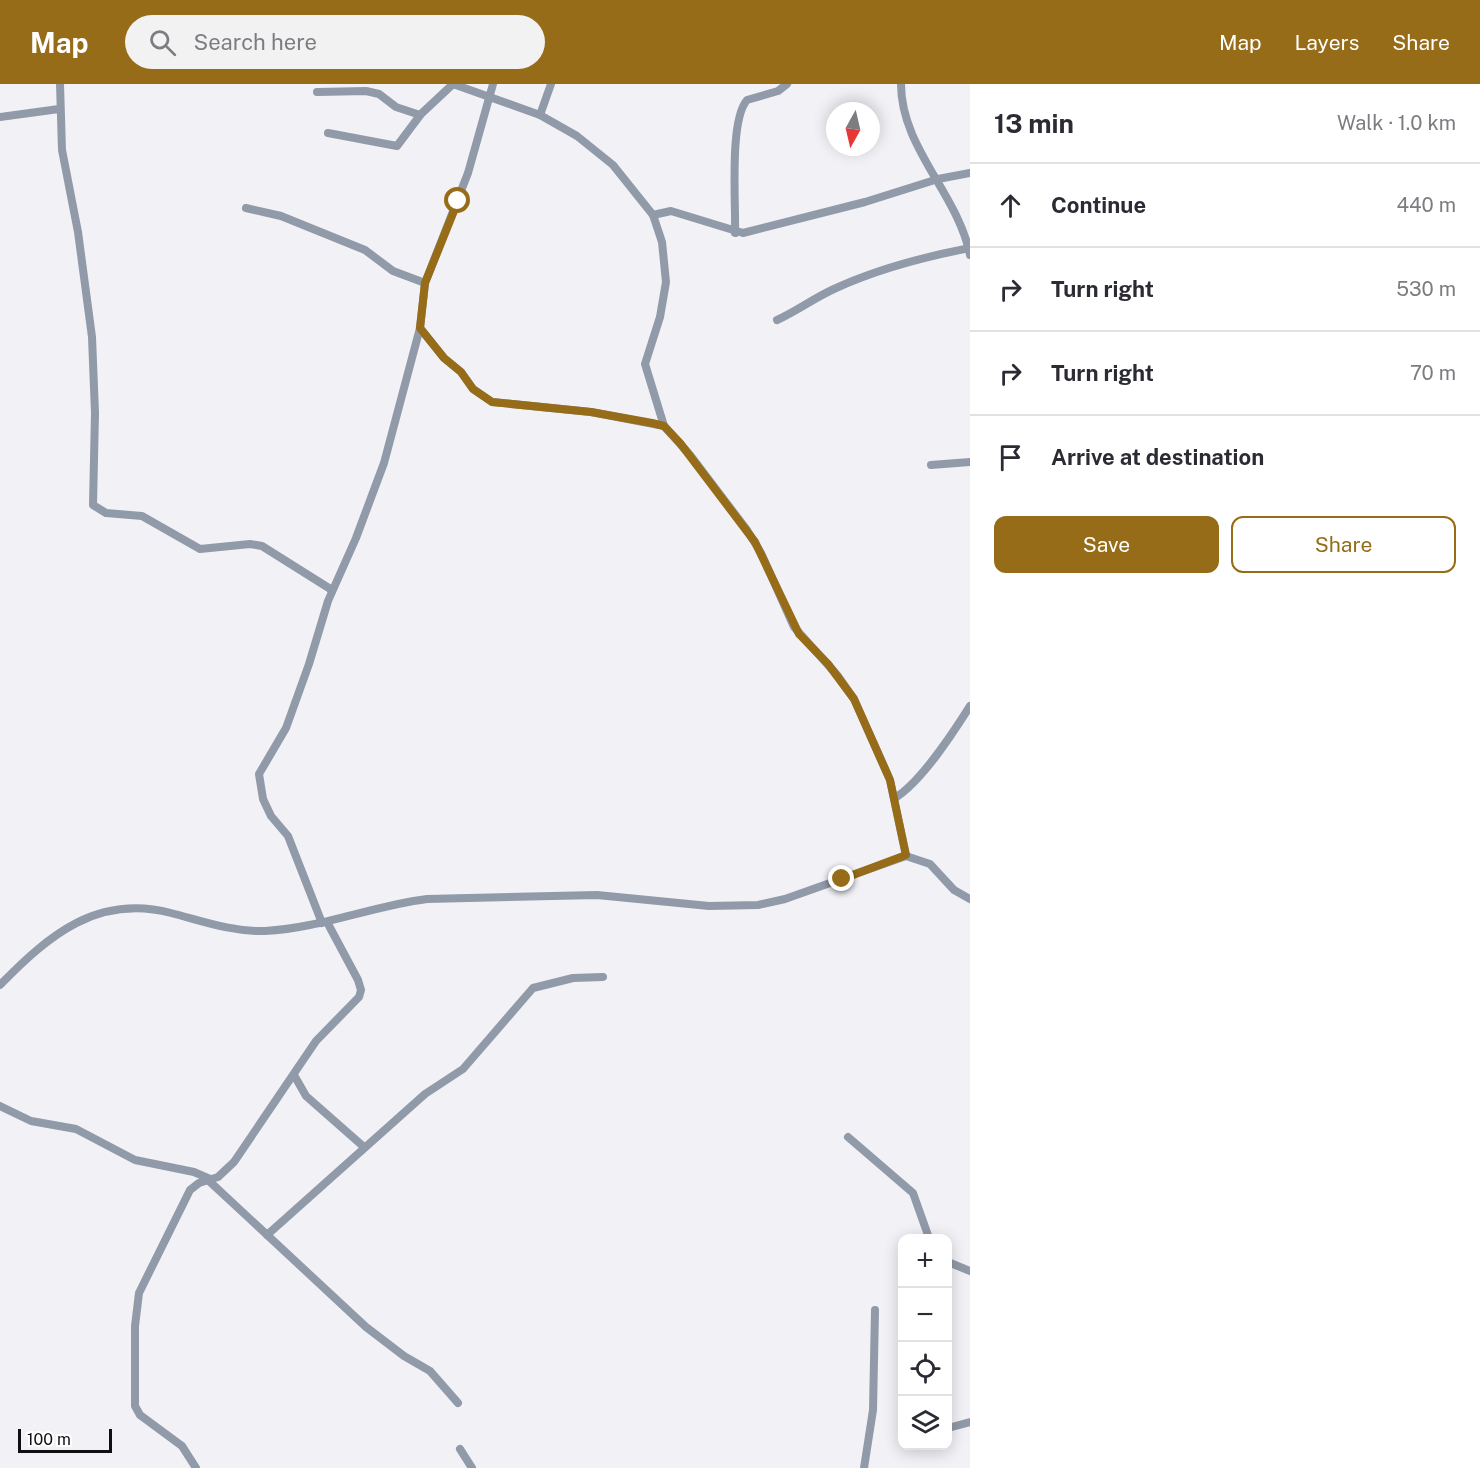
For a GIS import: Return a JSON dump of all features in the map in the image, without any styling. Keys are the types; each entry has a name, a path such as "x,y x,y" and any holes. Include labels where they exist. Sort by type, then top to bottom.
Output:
{"street":[{"path":"60,84 62,150 78,232 92,337 95,412 93,505 106,513 142,516 200,549 250,544 262,546 332,590"},
{"path":"328,133 397,146 420,115 453,84 540,115 590,145 613,165 653,216 662,242 666,282 660,317 645,364 664,426 690,455 747,530 761,553 794,627 847,687 883,761 895,798 906,855"},
{"path":"196,1468 178,1441 137,1411 134,1395 135,1326 141,1287 165,1246 190,1190 222,1174 234,1162 316,1041 361,993 358,980 324,922 288,836 267,808 259,781 264,764 286,728 309,664 318,627 356,538 384,463 420,328 425,283 468,173 493,84"},
{"path":"540,115 550,84"},
{"path":"735,233 736,146 741,110 747,100 778,91 787,84"},
{"path":"777,320 832,290 874,273 909,261 970,250 938,179 913,136 903,103 901,84"},
{"path":"317,92 366,91 379,94 396,107 420,115"},
{"path":"0,117 59,108"},
{"path":"653,216 663,211 678,212 735,233 750,232 865,202 938,179 970,173"},
{"path":"246,208 280,216 365,250 393,272 425,283"},
{"path":"420,328 444,358 461,372 473,389 492,402 591,412 664,426"},
{"path":"931,465 970,462"},
{"path":"895,798 907,788 949,739 970,706"},
{"path":"0,985 27,959 90,914 126,908 162,910 247,930 279,930 427,899 597,895 709,906 758,905 785,899 906,855 930,864 954,890 970,899"},
{"path":"267,1235 425,1094 464,1069 533,988 562,980 603,977"},
{"path":"294,1075 306,1096 364,1147"},
{"path":"0,1106 31,1121 76,1129 135,1160 194,1172 209,1179 366,1327 404,1356 430,1371 458,1403"},
{"path":"848,1137 914,1193 927,1234"},
{"path":"952,1264 970,1271"},
{"path":"864,1468 873,1410 875,1310"},
{"path":"952,1427 970,1422"},
{"path":"460,1449 472,1468"}],"route":[{"path":"458,201 425,283 423,296 420,328 437,350 461,372 473,389 484,398 497,404 591,412 664,426 707,476 747,530 761,553 794,627 838,675 854,699 890,780 906,855 842,879"}]}
